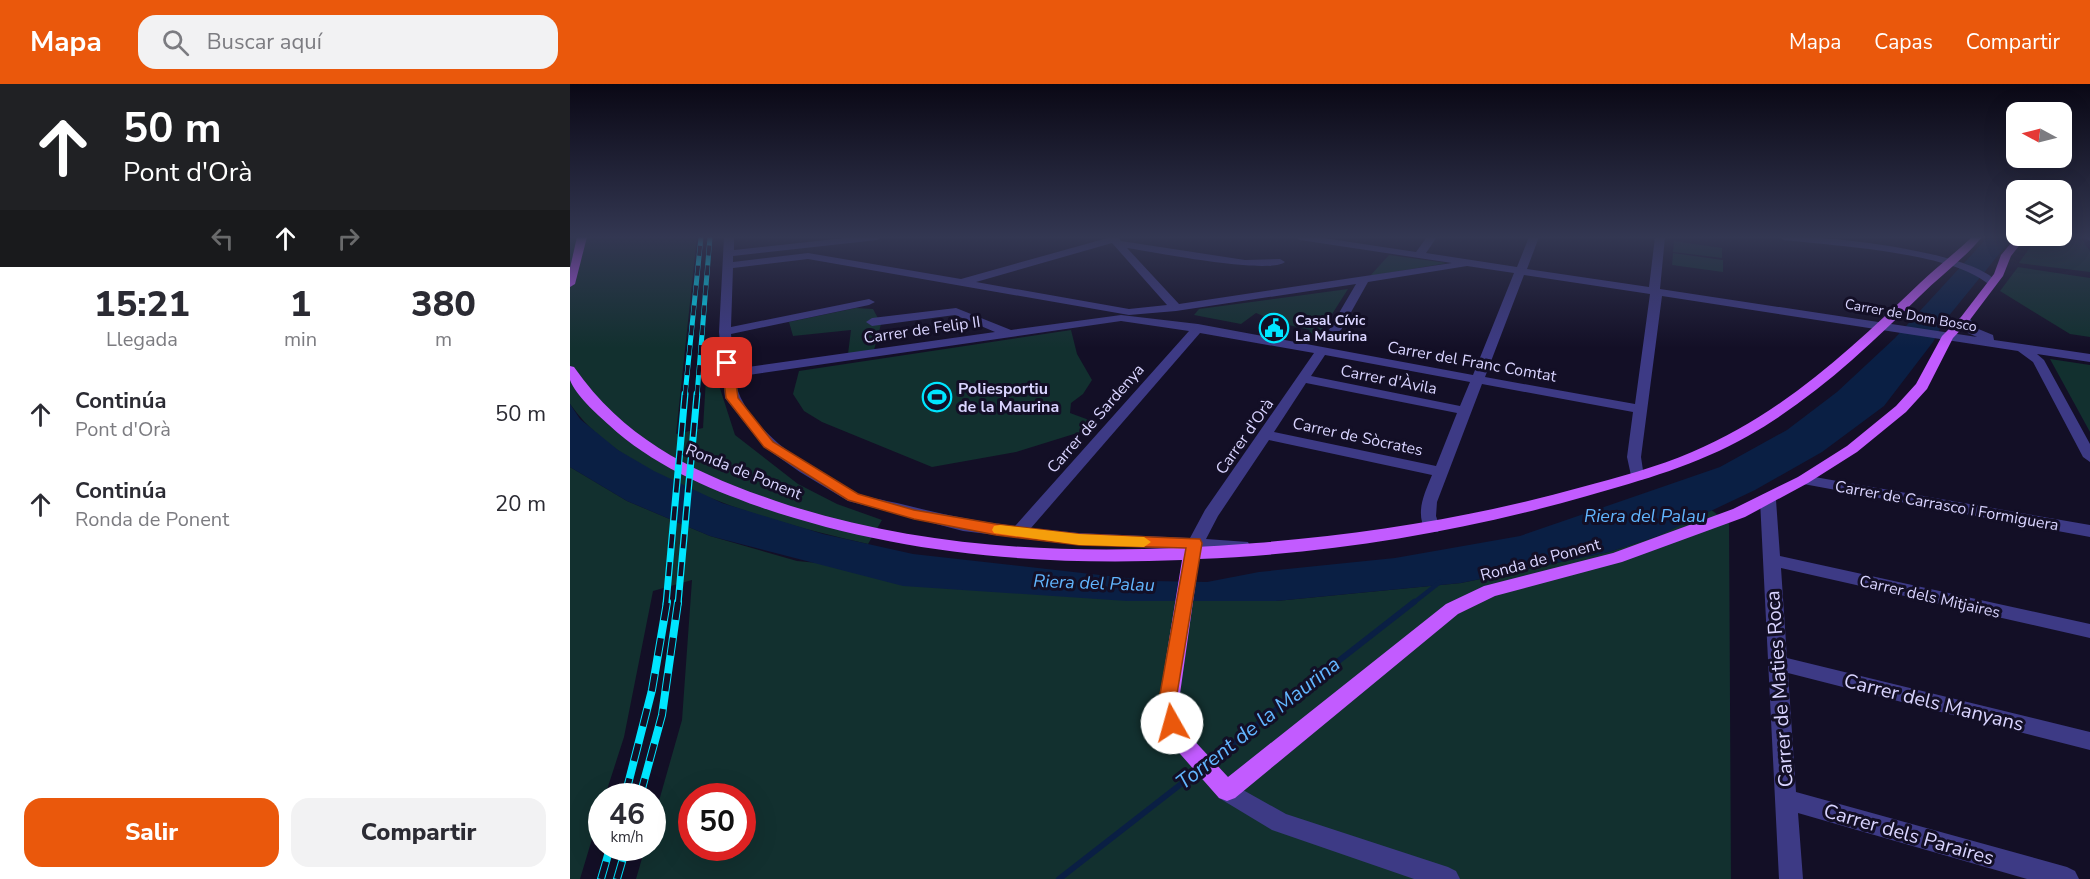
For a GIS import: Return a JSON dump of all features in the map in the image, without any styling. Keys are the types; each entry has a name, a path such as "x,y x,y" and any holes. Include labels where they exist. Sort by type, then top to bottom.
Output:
{"main road":[{"name":"Ronda de Ponent","path":"570,370 597,405 645,448 721,487 791,512 883,535 967,548 1099,557 1193,549 1278,547 1432,528 1523,509 1637,477 1708,451 1770,418 1827,377 1942,274"},
{"path":"1948,336 1965,319 1988,277 1999,274"},
{"name":"Ronda de Ponent","path":"1222,786 1452,609 1496,589 1617,558 1739,513 1803,480 1877,431 1922,386 1948,336"},
{"path":"1193,549 1168,700 1172,723 1187,748 1222,786"}],"street":[{"path":"727,274 725,332 732,398 768,444 853,497 923,517 1018,532 1193,549"},
{"path":"919,274 1129,312 1176,308 1410,274"},
{"path":"960,283 992,274"},
{"path":"1147,274 1176,308"},
{"path":"1432,528 1428,516 1429,502 1518,274"},
{"name":"Carrer de Dom Bosco","path":"1548,274 2022,348 2090,356"},
{"path":"1637,477 1634,457 1656,290 1655,274"},
{"path":"1980,274 1988,277"},
{"path":"1335,330 1363,282"},
{"path":"725,332 869,302"},
{"path":"872,322 956,311 1007,333"},
{"name":"Carrer del Franc Comtat","path":"1121,318 1198,328 1640,408"},
{"name":"Carrer de Felip II","path":"728,374 1121,318"},
{"name":"Carrer de Dom Bosco","path":"1965,319 1972,330 1989,338 2090,356"},
{"name":"Carrer de Sardenya","path":"1018,532 1198,328"},
{"path":"2022,348 2038,360 2090,457"},
{"name":"Carrer d'Orà","path":"1193,549 1322,350"},
{"name":"Carrer d'Àvila","path":"1304,380 1466,411"},
{"name":"Carrer de Sòcrates","path":"1267,435 1440,472"},
{"name":"Carrer de Carrasco i Formiguera","path":"1803,480 2090,531"},
{"name":"Carrer de Maties Roca","path":"1768,500 1791,879"},
{"name":"Carrer dels Mitjaires","path":"1771,560 2090,631"},
{"name":"Carrer dels Manyans","path":"1777,663 2090,741"},
{"path":"1222,786 1280,823 1448,879"},
{"name":"Carrer dels Paraires","path":"1786,799 2067,879"}],"green space":[{"path":"570,274 693,274 676,434 703,428 706,378 716,376 735,435 798,484 837,504 882,520 868,544 749,512 665,478 627,456 595,432 570,404"},
{"path":"2013,274 2064,274 2090,278 2090,337 2070,334 2000,291"},
{"path":"1348,289 1315,341 1305,339 1310,330 1280,323 1256,313 1241,324 1194,315 1199,309"},
{"path":"856,308 873,309 881,324 874,350 848,354 851,330 793,336 789,322"},
{"name":"Poliesportiu de la Maurina","path":"1071,330 1077,354 1092,380 1083,394 1071,403 1070,413 1089,420 1090,429 1016,452 932,467 822,422 804,411 793,394 799,371"},
{"path":"2050,359 2090,365 2090,432"},
{"path":"570,467 627,501 710,536 797,561 1208,600 1276,601 1461,583 1609,552 1658,536 1710,509 1729,523 1731,879 636,879 641,861 666,861 666,783 664,783 682,720 692,580 653,591 624,737 609,783 588,783 588,852 580,879 570,879"}],"water":[{"name":"Riera del Palau","path":"1954,274 1983,274 1943,323 1933,342 1884,406 1822,452 1755,490 1658,536 1609,552 1461,583 1276,601 1127,601 903,586 710,536 627,501 570,467 570,404 580,419 618,450 654,471 722,503 823,534 913,554 1153,581 1207,582 1259,572 1395,558 1520,536 1720,467 1787,430 1837,392 1895,338"}],"waterway":[{"name":"Torrent de la Maurina","path":"1412,604 1440,582"},
{"name":"Torrent de la Maurina","path":"1208,763 1414,602"},
{"name":"Torrent de la Maurina","path":"1059,879 1199,770"}],"railway":[{"path":"685,395 697,274"},
{"path":"697,395 707,274"},
{"path":"666,604 685,394"},
{"path":"678,604 697,394"},
{"path":"628,783 652,690 667,602"},
{"path":"644,783 662,715 678,602"},
{"path":"601,879 606,861"},
{"path":"617,879 622,861"}],"slow traffic":[{"path":"1000,530 1079,539 1144,542"}],"place":[{"name":"Casal Cívic La Maurina","path":"1274,328"},
{"name":"Poliesportiu de la Maurina","path":"937,397"}],"route":[{"path":"727,363 732,398 768,444 853,497 914,514 996,530 1079,539 1195,543 1168,700 1172,723"}]}
